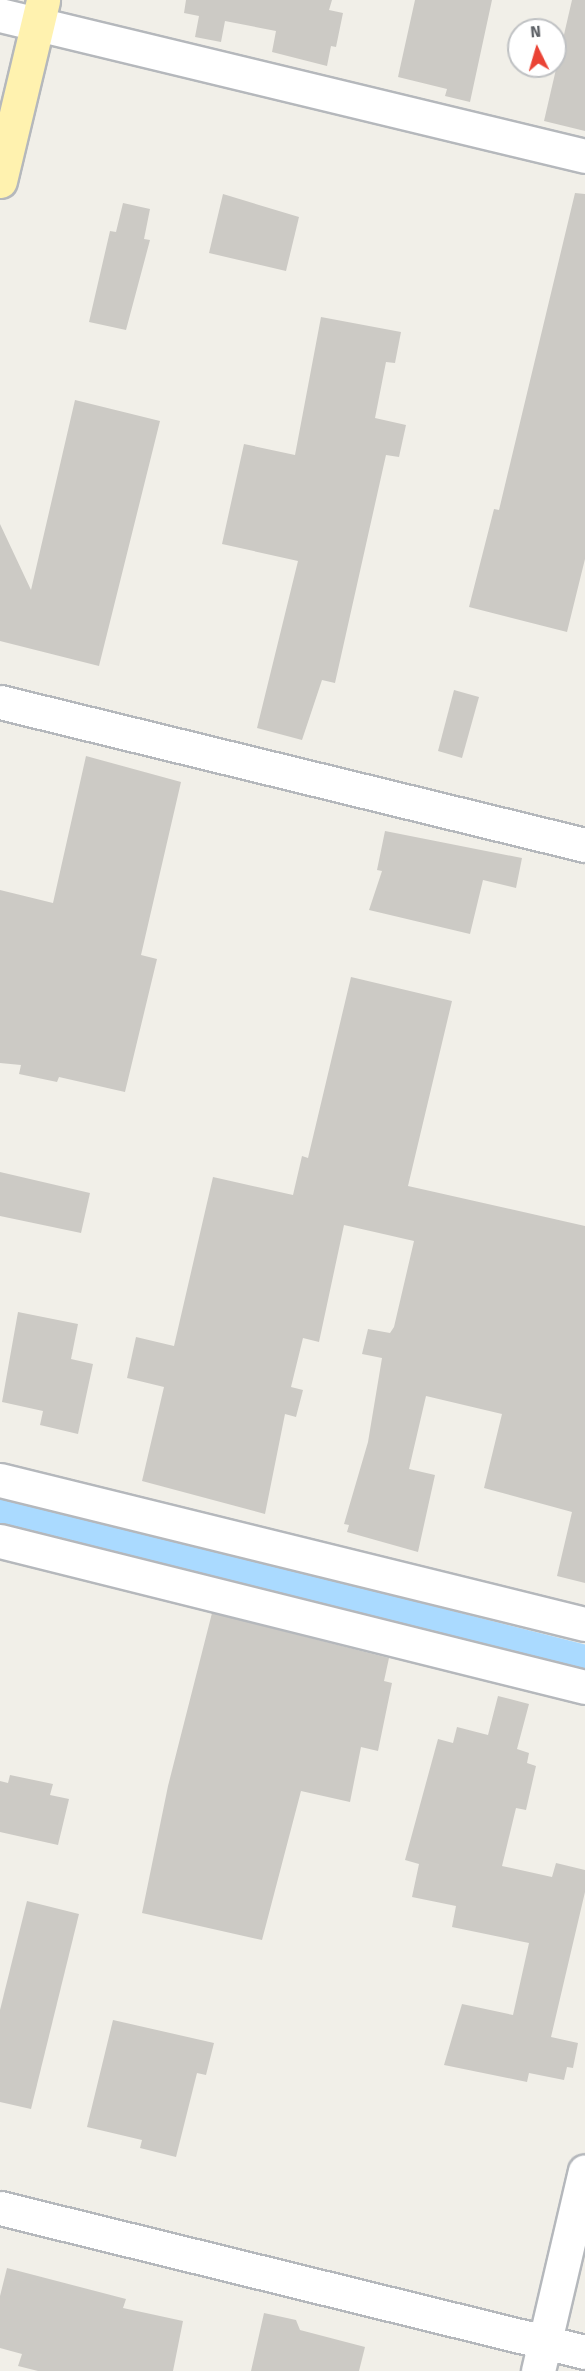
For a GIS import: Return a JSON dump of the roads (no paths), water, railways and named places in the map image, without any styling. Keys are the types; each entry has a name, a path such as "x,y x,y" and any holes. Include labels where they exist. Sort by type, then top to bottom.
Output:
{"main road":[{"path":"0,181 40,12"}],"street":[{"path":"0,15 40,12 585,156"},
{"path":"0,702 585,845"},
{"path":"0,1480 585,1624"},
{"path":"0,1541 585,1688"},
{"path":"541,2357 585,2170"},
{"path":"0,2208 541,2357 585,2352"}],"waterway":[{"path":"0,1514 585,1662"}]}
